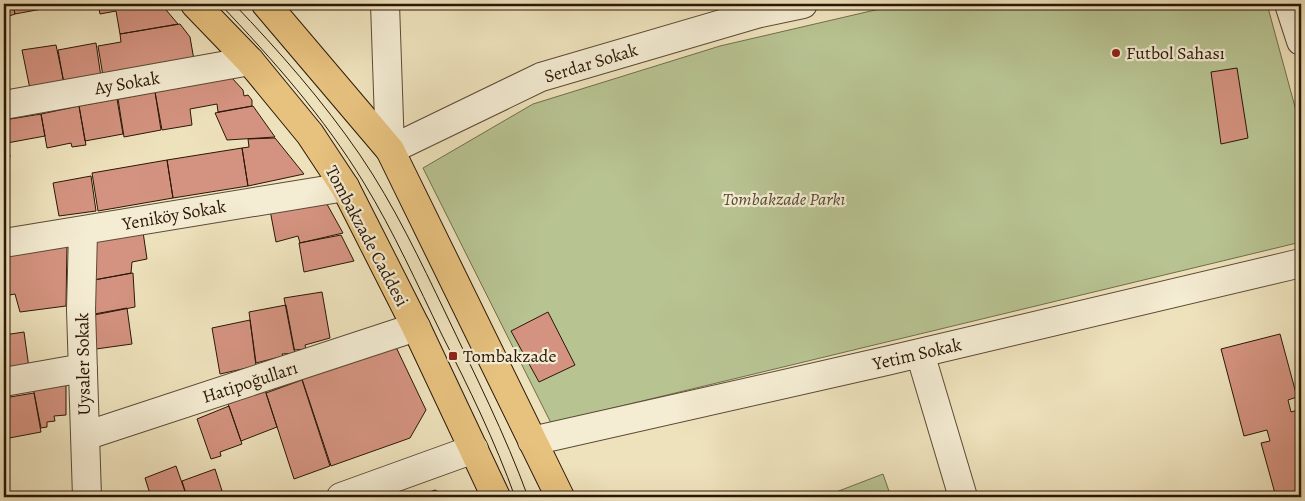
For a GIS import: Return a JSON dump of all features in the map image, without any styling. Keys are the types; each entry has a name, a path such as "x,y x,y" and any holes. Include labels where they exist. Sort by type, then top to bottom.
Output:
{"main road":[{"name":"Tombakzade Caddesi","path":"195,4 250,62 310,134 345,187 416,328 496,497"},
{"path":"266,4 390,150 560,497"}],"street":[{"path":"385,4 390,150"},
{"name":"Serdar Sokak","path":"390,150 541,77 755,9 802,4"},
{"path":"1289,4 1301,41"},
{"name":"Ay Sokak","path":"4,106 250,62"},
{"name":"Yeniköy Sokak","path":"4,243 84,232 178,213 345,187"},
{"name":"Uysaler Sokak","path":"84,232 81,310 87,497"},
{"name":"Yetim Sokak","path":"532,441 920,353 1301,263"},
{"name":"Hatipoğulları","path":"84,436 416,328"},
{"path":"920,353 964,497"},
{"path":"4,382 83,368"},
{"path":"341,497 474,450"}],"green space":[{"name":"Tombakzade Parkı","path":"901,4 1267,4 1301,129 1301,242 551,423 423,168 533,104 720,46"},
{"path":"883,474 891,497 823,497"}],"building":[{"path":"4,4 13,4 15,14 4,18"},
{"path":"13,4 69,4 15,14"},
{"path":"98,4 161,4 178,24 120,34 116,11 100,14"},
{"path":"180,24 190,37 194,60 103,76 98,46 121,42 120,34"},
{"path":"96,43 101,77 64,84 58,50"},
{"path":"56,45 64,83 30,89 22,50"},
{"path":"1237,68 1248,138 1221,144 1211,72"},
{"path":"232,78 243,90 244,96 248,95 252,100 252,106 218,112 217,104 190,109 192,125 162,130 155,92"},
{"path":"155,92 161,130 124,137 118,99"},
{"path":"117,99 123,134 85,141 79,106"},
{"path":"79,106 86,145 72,147 71,143 47,148 41,114"},
{"path":"253,106 275,137 227,140 215,113"},
{"path":"41,114 45,136 7,143 4,120"},
{"path":"4,124 10,157 4,158"},
{"path":"275,138 304,174 248,186 242,148 249,147 248,139"},
{"path":"242,148 248,186 173,198 167,160"},
{"path":"167,160 173,198 98,211 92,173"},
{"path":"91,176 96,211 59,216 53,183"},
{"path":"323,197 343,233 300,243 298,236 276,242 270,210"},
{"path":"143,232 147,259 132,262 131,273 94,280 94,241"},
{"path":"341,235 354,261 304,272 299,243"},
{"path":"67,244 66,306 20,312 15,294 4,296 4,254"},
{"path":"133,273 135,307 94,315 94,280"},
{"path":"322,292 330,338 305,345 306,349 294,350 284,298"},
{"path":"286,305 295,353 282,354 283,356 256,363 249,312"},
{"path":"127,308 132,344 96,349 89,315"},
{"path":"548,312 575,365 539,382 511,331"},
{"path":"250,320 256,366 220,374 212,328"},
{"path":"24,332 29,368 4,372 4,335"},
{"path":"1280,334 1297,397 1288,400 1291,412 1301,409 1301,497 1276,497 1261,443 1270,441 1267,430 1244,436 1221,349"},
{"path":"395,345 426,410 410,438 331,466 302,379"},
{"path":"302,380 330,466 294,479 266,393"},
{"path":"66,382 66,415 54,416 55,421 47,422 47,427 41,428 33,387"},
{"path":"265,390 277,427 241,441 228,404"},
{"path":"34,393 41,432 4,439 4,398"},
{"path":"229,406 242,444 220,452 221,456 211,459 197,419"},
{"path":"176,466 187,497 151,497 145,478"},
{"path":"215,469 224,497 187,497 182,481"},
{"path":"435,490 449,497 415,497"}],"tram line":[{"path":"220,4 259,46 315,112 364,183 395,239 472,395 515,497"},
{"path":"234,4 316,96 346,135 384,193 416,253 479,382 510,450 528,497"}],"place":[{"name":"Futbol Sahası","path":"1116,53"},
{"name":"Tombakzade","path":"453,356"}]}
